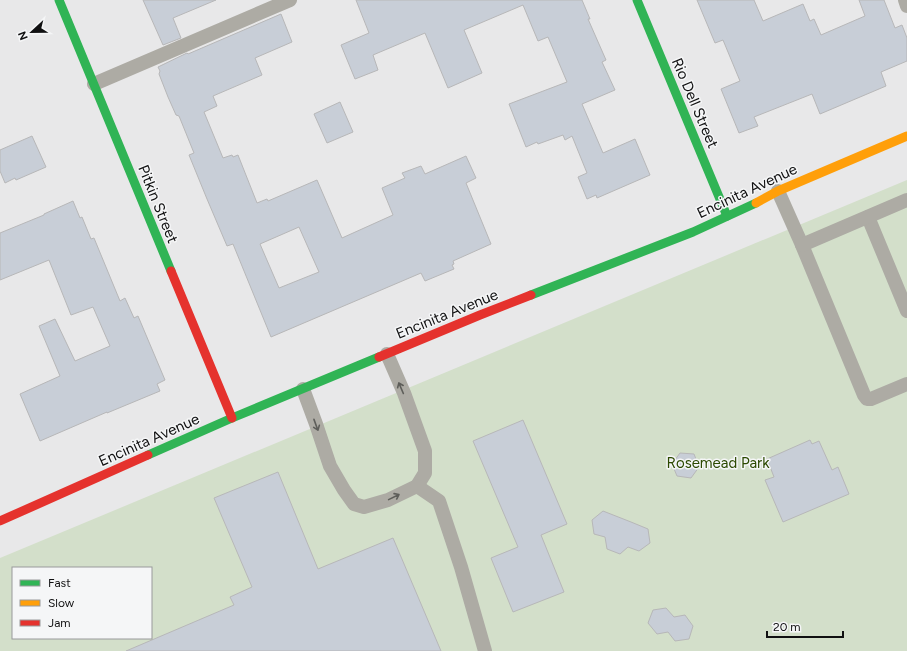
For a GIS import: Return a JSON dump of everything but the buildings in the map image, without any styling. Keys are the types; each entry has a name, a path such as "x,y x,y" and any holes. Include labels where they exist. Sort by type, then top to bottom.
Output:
{"street":[{"name":"Pitkin Street","path":"59,0 232,418"},
{"name":"Rio Dell Street","path":"637,0 727,216"},
{"name":"Encinita Avenue","path":"0,521 232,418 480,315 693,232 757,203 778,191 907,136"}],"lane":[{"path":"94,84 290,0"},
{"path":"905,0 907,6"},
{"path":"778,191 864,395 867,399 871,399 907,384"},
{"path":"802,245 907,200"},
{"path":"868,217 907,311"},
{"path":"303,389 330,466 354,504 364,506 388,500 417,486 424,473 425,451 404,393 387,354"},
{"path":"417,486 439,501 461,567 486,651"}],"green space":[{"name":"Rosemead Park","path":"907,180 907,651 0,651 0,558"}],"traffic: fast":[{"path":"59,0 171,271"},
{"path":"637,0 727,216"},
{"path":"531,295 693,232 756,203"},
{"path":"148,455 232,418 379,357"}],"traffic: slow":[{"path":"756,203 778,191 907,136"}],"traffic: jam":[{"path":"171,271 232,418"},
{"path":"379,357 531,295"},
{"path":"0,521 148,455"}]}
